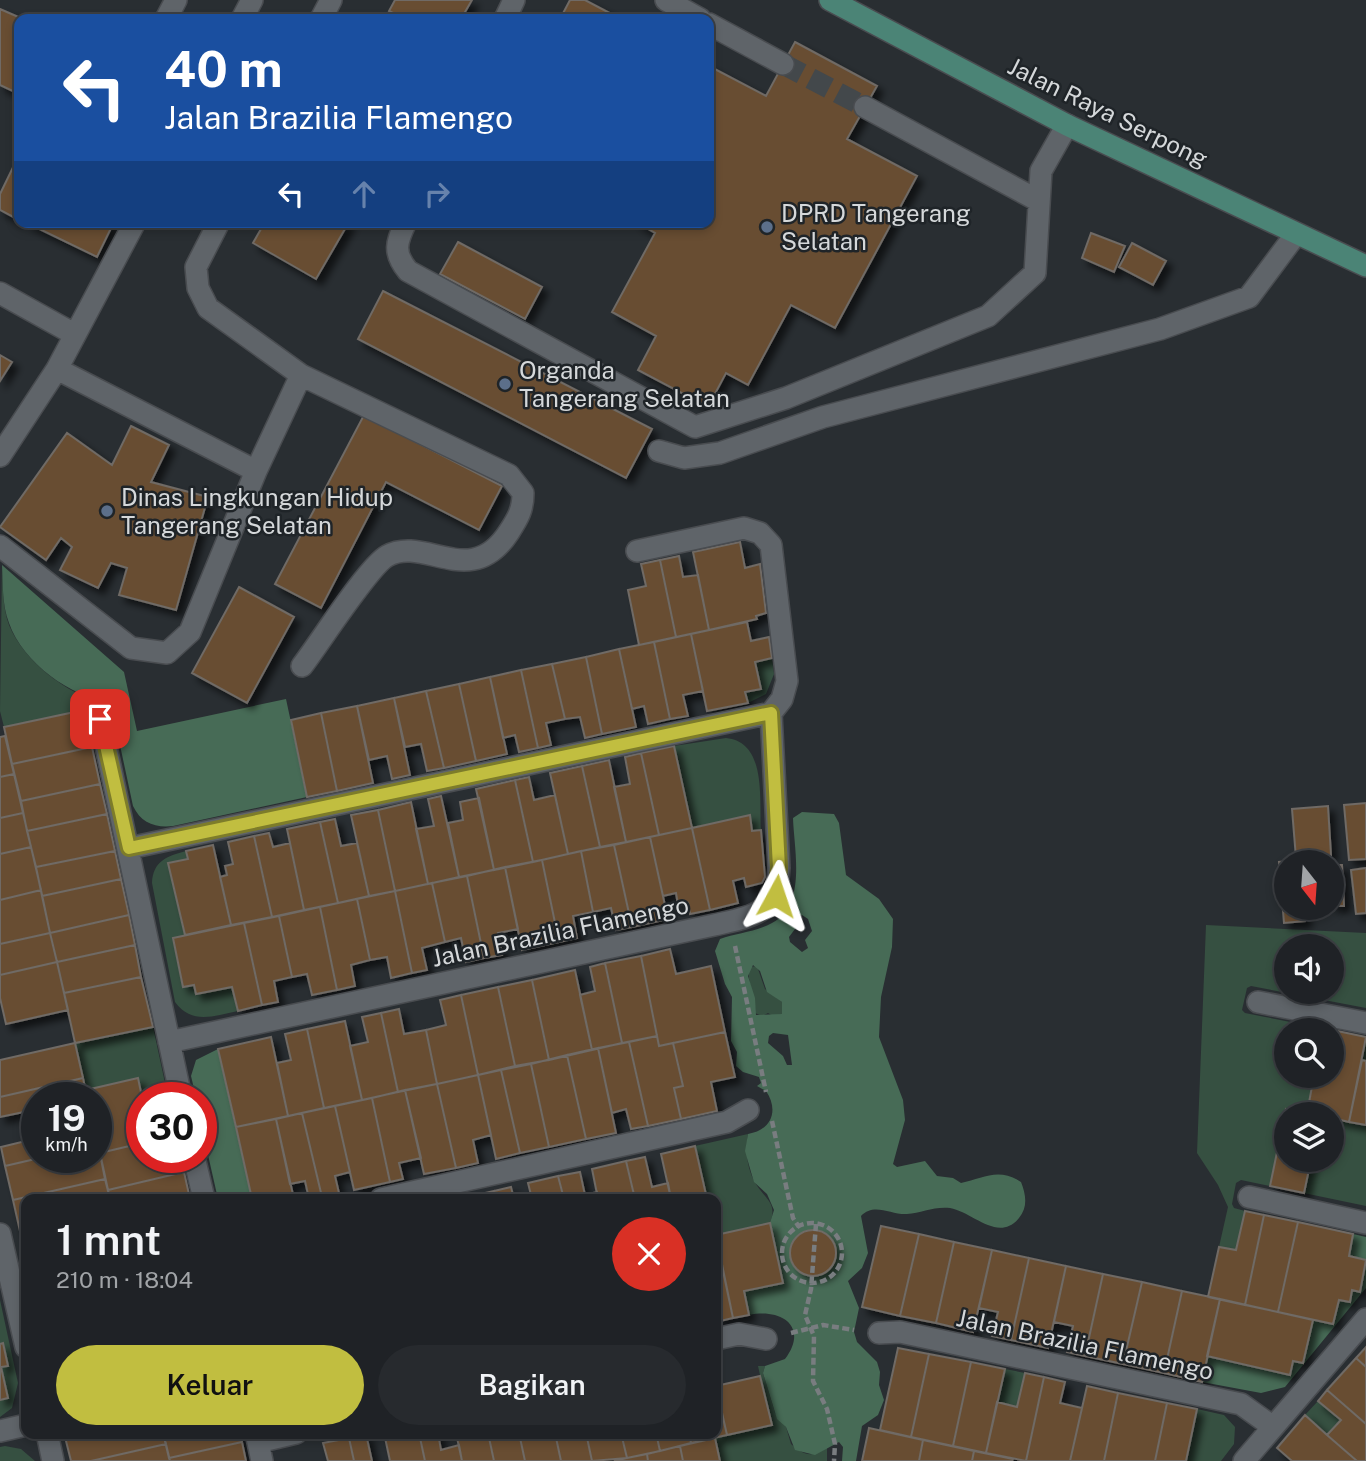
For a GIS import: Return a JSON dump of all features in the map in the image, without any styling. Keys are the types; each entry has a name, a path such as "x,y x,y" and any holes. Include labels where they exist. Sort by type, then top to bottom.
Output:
{"main road":[{"name":"Jalan Raya Serpong","path":"830,0 1067,125 1366,266"}],"street":[{"path":"666,0 691,14"},
{"path":"714,27 783,64"},
{"path":"865,107 1039,201"},
{"path":"403,228 397,241 397,258 408,271 695,427 786,398 988,316 1035,273 1041,172 1067,125"},
{"path":"0,456 57,369 132,228"},
{"path":"216,228 197,267 198,288 208,308 301,375 509,475 523,493 523,510 501,545 489,554 468,561 402,552 380,561 302,666"},
{"path":"659,452 684,458 720,453 823,418 1160,329 1249,297 1296,234"},
{"path":"0,293 74,334"},
{"path":"57,369 257,471"},
{"path":"0,546 131,648 167,653 190,632 257,471 301,375"},
{"name":"Jalan Brazilia Flamengo","path":"169,1042 714,925 758,913 771,903 778,888 771,713 782,699 787,681 771,545 764,536 744,528 637,551"},
{"path":"129,848 771,713"},
{"path":"100,719 178,1082"},
{"path":"1258,1002 1366,1023"},
{"path":"403,1194 727,1122 748,1110"},
{"path":"198,1173 203,1194"},
{"path":"1249,1197 1366,1223"},
{"path":"0,1234 21,1325"},
{"path":"1244,1461 1366,1319"},
{"name":"Jalan Brazilia Flamengo","path":"868,1332 900,1332 1241,1404 1273,1427"},
{"path":"721,1338 739,1334 766,1339"},
{"path":"0,1431 21,1426"},
{"path":"48,1439 54,1461"},
{"path":"258,1446 278,1439"}],"path":[{"path":"738,957 766,1090"},
{"path":"772,1119 793,1217 799,1227"},
{"path":"816,1224 812,1282 805,1315 811,1327 815,1350 811,1372 833,1431 834,1461"},
{"path":"816,1224 830,1228 837,1236 842,1254 835,1273 827,1279 812,1282 798,1279 791,1273 783,1256 786,1238 799,1227 816,1224"},
{"path":"793,1332 829,1325 868,1332"}],"green space":[{"path":"2,565 7,618 25,651 61,684 104,703 88,706 84,710 4,727 0,711"},
{"path":"2,565 124,672 137,731 286,699 307,797 173,826 155,825 140,817 133,806 111,703 80,694 65,686 25,652 7,616"},
{"path":"772,658 774,674 766,694 748,703 745,693 761,689 755,662"},
{"path":"726,738 739,742 755,761 760,788 761,830 752,831 750,815 692,828 674,746"},
{"path":"802,812 834,814 839,823 846,875 879,899 893,919 892,947 881,997 879,1037 903,1100 905,1120 893,1164 897,1167 925,1161 937,1176 953,1178 961,1183 991,1175 1005,1175 1021,1182 1025,1196 1024,1210 1019,1218 1003,1228 985,1224 950,1208 907,1214 877,1209 861,1216 868,1253 862,1268 848,1281 859,1308 854,1332 857,1342 877,1362 880,1372 879,1385 884,1400 878,1415 862,1426 856,1461 842,1461 843,1447 839,1442 815,1455 795,1450 786,1427 777,1419 763,1373 765,1366 785,1359 792,1348 793,1329 781,1317 772,1314 749,1315 744,1291 783,1283 770,1223 774,1210 767,1194 754,1182 745,1151 748,1134 768,1124 772,1105 766,1091 757,1086 761,1083 759,1077 743,1072 736,1066 737,1052 731,1041 732,997 715,951 720,939 772,923 783,915 790,904 796,876 793,818","holes":["802,915 808,919 812,931 805,940 808,948 802,952 790,942 789,937 795,929 795,918","753,965 760,971 767,992 782,1002 782,1014 756,1015 755,998 748,976","773,1033 788,1035 792,1065 787,1065 783,1056 768,1043 769,1036"]},
{"path":"186,851 188,859 168,863 185,935 173,938 183,987 194,985 196,994 232,987 238,1011 196,1016 188,1014 175,1002 152,883 155,869 162,861"},
{"path":"1206,925 1366,933 1366,1008 1344,1004 1344,934 1274,934 1274,990 1251,986 1247,988 1242,1010 1245,1013 1274,1019 1274,1088 1344,1088 1344,1033 1366,1037 1366,1206 1241,1180 1236,1183 1232,1204 1234,1208 1245,1211 1236,1250 1219,1247 1228,1207 1218,1185 1197,1153"},
{"path":"757,966 765,989 782,1002 782,1014 773,1016 768,1013 762,1016 755,1013 749,972 750,967"},
{"path":"153,1027 165,1082 138,1082 137,1078 112,1084 84,1082 75,1043"},
{"path":"218,1049 251,1194 217,1194 212,1173 217,1173 217,1082 192,1082 191,1076 196,1060"},
{"path":"748,1134 749,1166 756,1184 771,1206 770,1223 721,1234 721,1194 706,1194 695,1146"},
{"path":"1353,1234 1366,1237 1366,1260 1349,1256"},
{"path":"1366,1265 1366,1288 1285,1387 1261,1393 1202,1382 1207,1356 1290,1375 1293,1361 1303,1363 1313,1320 1333,1324 1339,1300 1350,1302 1352,1290 1360,1292"},
{"path":"0,1300 18,1383 12,1408 0,1417 0,1400 8,1398 1,1367 8,1365 3,1343 0,1344"},
{"path":"758,1366 765,1366 763,1373 775,1413 786,1427 791,1444 809,1454 827,1447 827,1461 720,1461 715,1439 771,1425"},
{"path":"1005,1369 1025,1373 1017,1407 997,1402"},
{"path":"1318,1401 1341,1420 1327,1435 1305,1415"},
{"path":"1197,1409 1224,1415 1235,1427 1234,1444 1221,1461 1186,1461"},
{"path":"0,1447 21,1449 35,1461 0,1461"}],"building":[{"path":"395,0 472,0 464,14 395,14 389,11"},
{"path":"570,0 585,0 612,14 563,14"},
{"path":"0,9 14,15 14,92 0,85"},
{"name":"DPRD Tangerang Selatan","path":"795,42 877,86 847,139 917,176 835,328 791,305 748,385 726,373 708,407 638,370 656,336 612,312 655,233 646,228 714,228 714,69 766,96"},
{"path":"14,165 14,217 0,210 0,194"},
{"path":"37,228 111,228 97,257"},
{"path":"262,228 346,228 316,279 253,243"},
{"path":"1091,233 1125,246 1114,272 1082,258"},
{"path":"458,242 542,287 525,319 440,274"},
{"path":"1132,243 1166,261 1153,285 1119,267"},
{"name":"Organda Tangerang Selatan","path":"383,291 652,429 626,478 358,339"},
{"path":"0,355 12,362 0,381"},
{"path":"364,415 502,486 479,530 386,482 321,608 275,584"},
{"name":"Dinas Lingkungan Hidup Tangerang Selatan","path":"131,426 169,445 151,482 208,497 176,610 119,595 127,568 111,563 98,588 60,570 72,547 61,538 46,560 0,527 67,433 112,465"},
{"path":"740,542 745,568 760,564 766,613 756,616 757,619 709,630 693,552"},
{"path":"679,556 683,577 698,575 709,630 676,637 660,560"},
{"path":"660,560 676,637 639,645 628,590 646,586 641,564"},
{"path":"239,587 294,617 247,703 192,673"},
{"path":"747,622 751,641 769,637 772,658 755,662 761,689 745,692 748,703 707,711 691,634"},
{"path":"691,634 703,691 683,695 688,716 670,719 654,642"},
{"path":"654,642 670,719 648,724 644,706 632,709 619,649"},
{"path":"619,649 636,727 602,734 586,657"},
{"path":"586,657 602,734 585,738 580,717 565,719 552,664"},
{"path":"552,664 565,719 546,723 551,745 538,748 521,670"},
{"path":"521,670 538,748 519,752 515,735 503,738 490,677"},
{"path":"490,677 507,754 476,761 459,684"},
{"path":"459,684 476,761 444,768 426,691"},
{"path":"426,691 444,768 427,771 421,744 405,747 394,698"},
{"path":"394,698 410,775 392,779 387,756 369,760 357,706"},
{"path":"357,706 373,783 337,791 321,713"},
{"path":"84,710 92,747 12,764 4,727"},
{"path":"321,713 337,791 307,797 291,720"},
{"path":"5,736 14,774 0,777 0,737"},
{"path":"674,746 692,828 659,835 641,753"},
{"path":"92,747 100,784 21,801 12,764"},
{"path":"641,753 659,835 626,842 614,787 630,784 625,757"},
{"path":"609,760 626,842 600,847 582,766"},
{"path":"582,766 600,847 568,854 550,773"},
{"path":"14,774 23,813 0,818 0,777"},
{"path":"529,777 534,800 555,795 568,854 533,862 515,780"},
{"path":"515,780 533,862 494,870 476,789"},
{"path":"100,784 107,814 27,831 21,801"},
{"path":"441,796 459,877 428,884 416,829 434,826 428,799"},
{"path":"479,798 494,870 459,877 448,823 463,820 460,802"},
{"path":"411,802 428,884 395,891 378,810"},
{"path":"1366,803 1366,859 1349,860 1344,805"},
{"path":"1328,806 1331,850 1295,850 1292,809"},
{"path":"378,810 395,891 369,896 351,815"},
{"path":"23,813 31,847 0,854 0,818"},
{"path":"107,814 115,851 36,867 27,831"},
{"path":"750,815 752,831 761,830 765,877 762,883 746,887 744,878 733,881 738,903 710,910 692,828"},
{"path":"335,819 341,846 357,843 369,896 338,903 320,822"},
{"path":"320,822 338,903 304,910 287,829"},
{"path":"692,828 710,910 690,914 688,903 678,905 676,893 663,896 650,837"},
{"path":"269,833 273,847 290,843 304,910 272,917 254,836"},
{"path":"254,836 272,917 231,925 220,877 227,875 225,866 233,864 228,842"},
{"path":"650,837 668,919 632,927 614,845"},
{"path":"213,845 231,925 185,935 168,863 188,859 186,851"},
{"path":"614,845 632,927 616,930 611,908 593,912 581,851"},
{"path":"31,847 41,890 0,900 0,854"},
{"path":"115,851 121,879 42,896 36,867"},
{"path":"581,851 593,912 573,916 577,938 559,942 542,860"},
{"path":"542,860 559,942 522,950 505,867"},
{"path":"505,867 518,929 498,933 502,955 484,958 467,876"},
{"path":"1366,868 1366,913 1356,914 1351,870"},
{"path":"467,876 484,958 466,962 461,938 445,942 432,883"},
{"path":"121,879 129,915 50,933 42,896"},
{"path":"432,883 445,942 422,948 427,970 412,973 395,891"},
{"path":"41,890 50,933 0,944 0,900"},
{"path":"395,891 412,973 391,978 387,957 370,960 357,899"},
{"path":"357,899 370,960 351,965 355,986 337,990 320,907"},
{"path":"320,907 337,990 312,995 307,974 292,977 279,916"},
{"path":"129,915 135,945 57,962 50,933"},
{"path":"279,916 292,977 274,981 278,1002 262,1005 244,923"},
{"path":"1284,920 1305,920 1305,921 1284,923"},
{"path":"244,923 262,1005 238,1011 232,987 196,994 194,985 183,987 173,938"},
{"path":"50,933 57,962 0,975 0,944"},
{"path":"135,945 141,977 64,993 57,962"},
{"path":"670,949 676,974 711,966 725,1032 659,1046 641,956"},
{"path":"641,956 657,1036 622,1043 605,963"},
{"path":"57,962 68,1010 6,1024 0,998 0,975"},
{"path":"605,963 622,1043 592,1050 580,995 595,991 590,967"},
{"path":"575,970 592,1050 549,1060 532,980"},
{"path":"141,977 153,1027 75,1043 64,993"},
{"path":"532,980 549,1060 515,1066 498,987"},
{"path":"498,987 515,1066 478,1075 461,995"},
{"path":"461,995 478,1075 437,1084 426,1030 446,1025 440,1000"},
{"path":"399,1009 404,1034 426,1030 437,1084 398,1092 381,1013"},
{"path":"381,1013 398,1092 362,1100 350,1046 368,1042 362,1017"},
{"path":"345,1021 362,1100 324,1108 307,1029"},
{"path":"307,1029 324,1108 288,1116 277,1063 291,1060 285,1034"},
{"path":"725,1032 735,1077 711,1082 717,1111 681,1119 674,1088 683,1086 673,1043"},
{"path":"1344,1032 1366,1037 1349,1122 1344,1121 1344,1102 1309,1102 1312,1088 1344,1088"},
{"path":"657,1036 659,1046 673,1043 683,1086 674,1088 681,1119 648,1126 629,1042"},
{"path":"271,1037 288,1116 236,1127 218,1049"},
{"path":"629,1042 648,1126 631,1129 626,1109 612,1113 598,1048"},
{"path":"75,1043 83,1078 66,1082 21,1082 21,1092 0,1097 0,1060"},
{"path":"598,1048 616,1133 586,1139 567,1055"},
{"path":"567,1055 586,1139 549,1147 531,1064"},
{"path":"1362,1060 1366,1061 1366,1125 1349,1122"},
{"path":"531,1064 549,1147 520,1153 501,1070"},
{"path":"501,1070 520,1153 496,1159 478,1075"},
{"path":"478,1075 491,1135 473,1140 478,1163 456,1168 437,1084"},
{"path":"83,1078 84,1082 66,1082"},
{"path":"138,1078 139,1082 126,1082 126,1147 112,1150 112,1084"},
{"path":"437,1084 456,1168 424,1174 405,1090"},
{"path":"405,1090 421,1158 399,1163 403,1179 390,1182 372,1098"},
{"path":"21,1092 21,1113 0,1117 0,1097"},
{"path":"372,1098 390,1182 354,1190 335,1106"},
{"path":"335,1106 350,1172 335,1176 339,1193 321,1194 302,1113"},
{"path":"302,1113 321,1194 308,1194 305,1181 290,1184 276,1119"},
{"path":"276,1119 293,1194 251,1194 236,1127"},
{"path":"21,1142 21,1162 5,1166 1,1147"},
{"path":"695,1146 706,1194 670,1194 661,1154"},
{"path":"126,1147 126,1173 180,1173 108,1190 104,1173 112,1173 112,1150"},
{"path":"645,1157 652,1187 668,1183 670,1194 634,1194 626,1161"},
{"path":"626,1161 634,1194 597,1194 592,1169"},
{"path":"21,1162 21,1173 104,1173 105,1179 39,1194 21,1194 21,1198 13,1200 5,1166"},
{"path":"1274,1167 1274,1172 1308,1172 1304,1193 1270,1186"},
{"path":"580,1172 585,1194 563,1194 558,1176"},
{"path":"184,1173 189,1194 109,1194 108,1190"},
{"path":"558,1176 563,1194 531,1194 528,1183"},
{"path":"105,1179 109,1194 39,1194"},
{"path":"511,1187 513,1194 495,1194 494,1191"},
{"path":"21,1198 21,1231 20,1231 13,1200"},
{"path":"1245,1211 1264,1215 1245,1305 1208,1297 1219,1247 1236,1250"},
{"path":"1264,1215 1298,1222 1278,1312 1245,1305"},
{"path":"1298,1222 1353,1234 1349,1256 1366,1260 1360,1292 1352,1290 1350,1302 1339,1300 1333,1324 1278,1312"},
{"path":"770,1223 783,1283 744,1291 749,1315 733,1318 721,1259 721,1234"},
{"path":"881,1226 919,1234 900,1316 862,1307"},
{"path":"813,1230 829,1237 836,1253 829,1269 813,1276 797,1269 790,1253 797,1237"},
{"path":"919,1234 954,1242 936,1323 900,1316"},
{"path":"954,1242 992,1250 973,1332 936,1323"},
{"path":"992,1250 1029,1258 1011,1340 992,1336 998,1312 979,1308"},
{"path":"1029,1258 1066,1266 1048,1348 1011,1340"},
{"path":"721,1262 733,1318 721,1321"},
{"path":"1066,1266 1103,1274 1085,1356 1067,1352 1073,1326 1054,1322"},
{"path":"1103,1274 1142,1282 1123,1364 1085,1356"},
{"path":"1142,1282 1182,1291 1164,1373 1123,1364"},
{"path":"1182,1291 1220,1299 1202,1382 1164,1373"},
{"path":"1220,1299 1313,1320 1303,1363 1293,1361 1290,1375 1207,1356"},
{"path":"3,1343 8,1366 1,1367 8,1398 0,1400 0,1344"},
{"path":"1366,1347 1366,1367 1356,1358"},
{"path":"898,1348 929,1354 911,1437 880,1430"},
{"path":"929,1354 971,1362 953,1446 911,1437"},
{"path":"1356,1358 1366,1367 1366,1424 1327,1390"},
{"path":"971,1362 1005,1369 986,1453 953,1446"},
{"path":"1025,1373 1044,1377 1026,1461 986,1453 997,1402 1017,1407"},
{"path":"760,1376 772,1425 727,1435 721,1408 721,1385"},
{"path":"1044,1377 1065,1382 1060,1403 1082,1408 1070,1461 1026,1461"},
{"path":"1087,1386 1118,1393 1104,1461 1070,1461"},
{"path":"1327,1390 1366,1424 1366,1461 1357,1461 1327,1435 1341,1420 1318,1401"},
{"path":"1118,1393 1167,1403 1155,1461 1104,1461"},
{"path":"1167,1403 1197,1409 1186,1461 1155,1461"},
{"path":"721,1409 727,1435 721,1436"},
{"path":"1305,1415 1357,1461 1292,1461 1277,1448"},
{"path":"869,1428 923,1440 919,1461 862,1461"},
{"path":"66,1439 165,1439 166,1444 91,1461 71,1461"},
{"path":"164,1439 241,1439 242,1442 169,1458"},
{"path":"349,1439 367,1439 372,1461 354,1461"},
{"path":"349,1439 354,1461 328,1461 323,1443"},
{"path":"385,1439 420,1439 425,1461 390,1461"},
{"path":"420,1439 439,1439 441,1450 459,1445 462,1461 425,1461"},
{"path":"457,1439 489,1439 494,1461 462,1461"},
{"path":"489,1439 520,1439 525,1461 494,1461"},
{"path":"520,1439 556,1439 561,1461 525,1461"},
{"path":"556,1439 587,1439 592,1461 561,1461"},
{"path":"587,1439 622,1439 627,1458 592,1461"},
{"path":"622,1439 657,1439 660,1451 627,1458"},
{"path":"657,1439 690,1439 691,1443 660,1451"},
{"path":"690,1439 709,1439 691,1443"},
{"path":"715,1439 720,1461 683,1461 680,1446"},
{"path":"923,1440 974,1451 972,1461 919,1461"},
{"path":"242,1442 246,1461 170,1461 169,1458"},
{"path":"166,1444 170,1461 91,1461"},
{"path":"680,1446 683,1461 648,1461 647,1454"},
{"path":"974,1451 1013,1459 972,1461"},
{"path":"647,1454 648,1461 614,1461 627,1458"}],"tunnel":[{"path":"783,64 865,107"}],"place":[{"name":"DPRD Tangerang Selatan","path":"767,227"},
{"name":"Organda Tangerang Selatan","path":"505,384"},
{"name":"Dinas Lingkungan Hidup Tangerang Selatan","path":"107,511"}],"route":[{"path":"100,719 129,848 771,713 779,868 776,896"}]}
